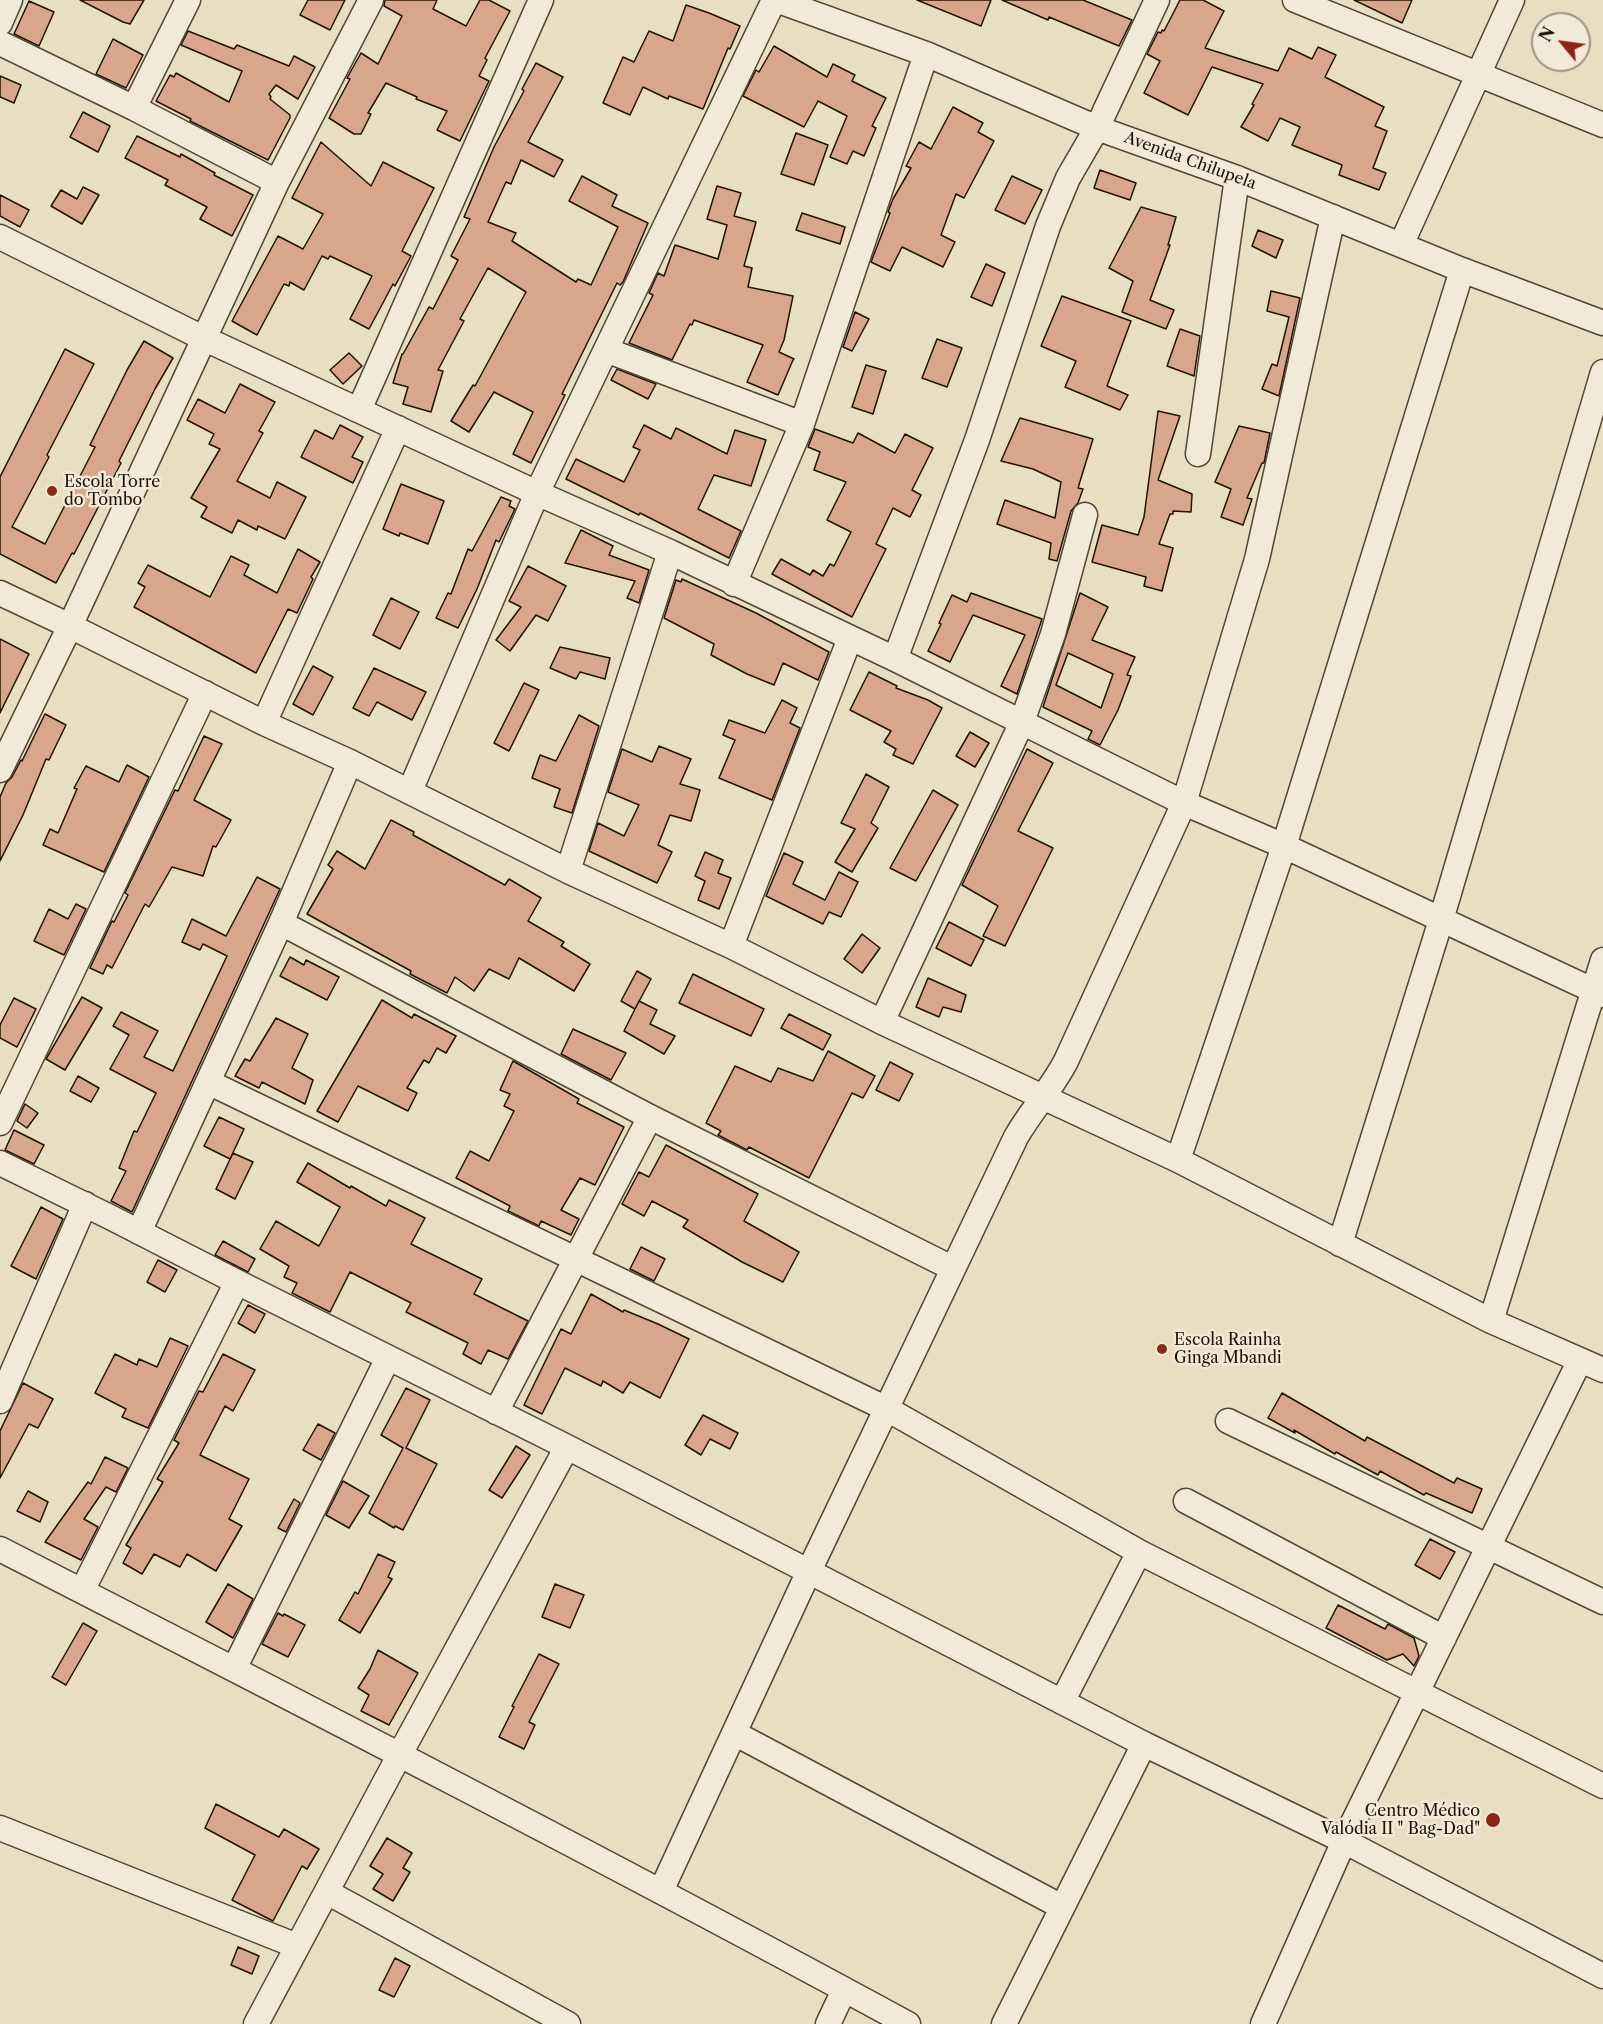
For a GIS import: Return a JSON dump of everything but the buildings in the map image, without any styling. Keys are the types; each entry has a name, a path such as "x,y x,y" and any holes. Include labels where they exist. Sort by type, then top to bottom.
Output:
{"street":[{"path":"134,108 188,0"},
{"path":"0,770 70,626 277,182 371,0"},
{"path":"359,410 541,0"},
{"path":"410,791 537,493 775,0"},
{"name":"Avenida Chilupela","path":"775,0 926,54 1097,128 1237,178 1462,270 1603,323"},
{"path":"895,659 977,440 1048,226 1068,178 1097,128 1157,0"},
{"path":"1295,0 1603,125"},
{"path":"1401,245 1512,0"},
{"path":"0,43 134,108 277,182"},
{"path":"734,584 802,424 926,54"},
{"path":"1198,454 1237,178"},
{"path":"661,1891 952,1268 1026,1118 1058,1076 1066,1061 1184,803 1257,559 1333,217"},
{"path":"0,237 204,338 537,493 670,552 895,659 1184,803 1284,846 1599,994"},
{"path":"1178,1160 1284,846 1462,270"},
{"path":"606,350 802,424"},
{"path":"1340,1244 1441,920 1603,372"},
{"path":"264,723 398,428"},
{"path":"882,1022 1022,722 1053,634 1085,515"},
{"path":"568,871 670,552"},
{"path":"0,593 264,723 410,791 568,871 731,946 882,1022 1042,1098 1178,1160 1491,1321 1603,1370"},
{"path":"731,946 850,638"},
{"path":"0,1123 205,693"},
{"path":"139,1232 281,923 350,762"},
{"path":"281,923 650,1117 952,1268"},
{"path":"1491,1321 1599,994 1603,960"},
{"path":"208,1082 887,1409 1139,1552 1603,1786"},
{"path":"496,1412 577,1261 650,1117"},
{"path":"0,1163 567,1447 1144,1744 1344,1841 1603,1976"},
{"path":"0,1401 85,1204"},
{"path":"82,1591 237,1282"},
{"path":"234,1669 388,1358"},
{"path":"1263,2024 1344,1841 1580,1360"},
{"path":"1228,1421 1603,1602"},
{"path":"256,2024 567,1447"},
{"path":"1186,1502 1444,1638"},
{"path":"0,1549 400,1754 908,2024"},
{"path":"1062,1702 1139,1552"},
{"path":"734,1733 1062,1907"},
{"path":"1004,2024 1144,1744"},
{"path":"0,1828 297,1946"},
{"path":"327,1892 568,2024"},
{"path":"828,2024 844,1990"}],"place":[{"name":"Escola Torre do Tombo","path":"52,491"},
{"name":"Escola Rainha Ginga Mbandi","path":"1162,1349"},
{"name":"Centro Médico Valódia II \" Bag-Dad\"","path":"1493,1820"}]}
